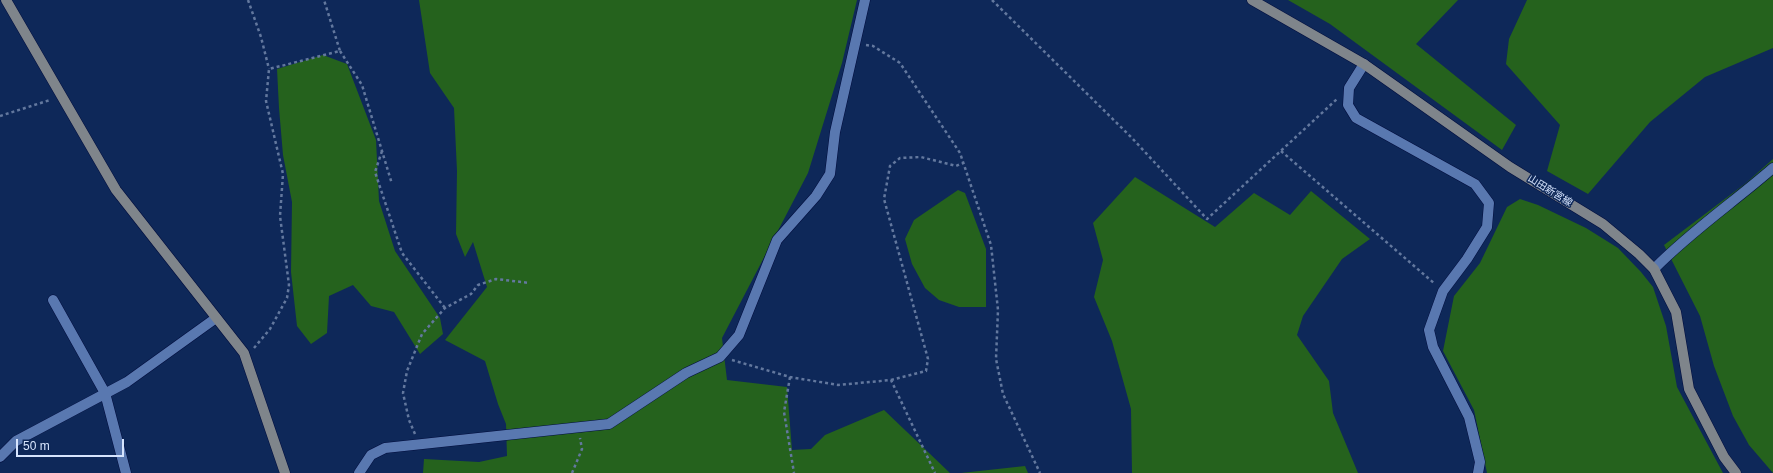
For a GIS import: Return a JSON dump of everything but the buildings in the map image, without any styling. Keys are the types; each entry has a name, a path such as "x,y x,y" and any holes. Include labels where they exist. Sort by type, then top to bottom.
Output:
{"main road":[{"path":"6,0 116,190 244,353 286,473"},
{"name":"山田新宮線","path":"1252,0 1364,64 1510,167 1603,224 1639,254 1654,269 1676,312 1689,389 1724,458 1736,473"}],"street":[{"path":"359,473 371,456 385,448 609,424 686,373 720,357 739,335 778,240 816,196 830,174 835,132 865,0"},
{"path":"1364,64 1349,88 1348,105 1356,118 1475,184 1489,203 1487,227 1467,259 1443,291 1429,330 1433,347 1468,417 1480,462 1478,473"},
{"path":"1654,269 1676,246 1773,168"},
{"path":"54,300 105,393 126,473"},
{"path":"0,457 16,441 127,382 216,318"}],"path":[{"path":"244,353 252,350 270,329 287,298 289,285 280,216 283,174 266,101 269,69 261,37 248,0"},
{"path":"324,0 340,51 362,86 392,184"},
{"path":"992,0 1132,138 1207,219 1349,88"},
{"path":"856,45 873,46 900,63 960,153 991,245 998,310 996,359 1003,394 1040,473"},
{"path":"269,69 340,51"},
{"path":"0,116 62,96"},
{"path":"382,151 375,172 402,253 445,308"},
{"path":"1281,151 1443,291"},
{"path":"720,357 790,376 838,385 891,380 926,371 928,358 884,199 890,166 900,158 921,156 956,166 963,162"},
{"path":"421,445 408,420 403,394 407,371 422,334 445,308 471,294 478,286 496,279 530,283"},
{"path":"790,376 784,412 794,473"},
{"path":"891,380 935,473"},
{"path":"572,473 582,449 579,428"}],"green space":[{"path":"419,0 857,0 842,63 808,173 722,338 727,380 787,387 792,450 811,449 825,435 884,410 950,473 423,473 424,459 479,462 507,456 506,424 498,404 485,361 445,340 487,287 473,242 465,257 456,234 457,171 454,108 430,73"},
{"path":"1288,0 1458,0 1416,44 1516,125 1502,150 1330,24"},
{"path":"1527,0 1773,0 1773,48 1705,77 1650,122 1588,194 1547,171 1560,125 1506,64 1509,39"},
{"path":"323,55 347,64 376,140 379,201 395,251 440,318 443,334 420,354 394,312 371,306 353,285 329,296 327,333 311,344 297,326 291,272 292,202 283,155 277,69"},
{"path":"1773,159 1773,473 1749,445 1733,416 1714,366 1700,316 1664,245 1746,183"},
{"path":"1135,177 1215,227 1254,193 1290,215 1311,191 1370,239 1342,259 1303,316 1297,335 1329,381 1333,413 1358,473 1132,473 1131,409 1112,341 1094,297 1103,260 1093,223"},
{"path":"958,190 965,193 986,249 986,307 959,307 939,300 925,288 912,264 905,239 914,220"},
{"path":"1520,199 1538,205 1586,228 1618,248 1653,287 1666,326 1677,387 1723,473 1487,473 1474,410 1443,351 1454,296 1480,263 1507,207"},
{"path":"1025,466 1028,473 961,473"}]}
